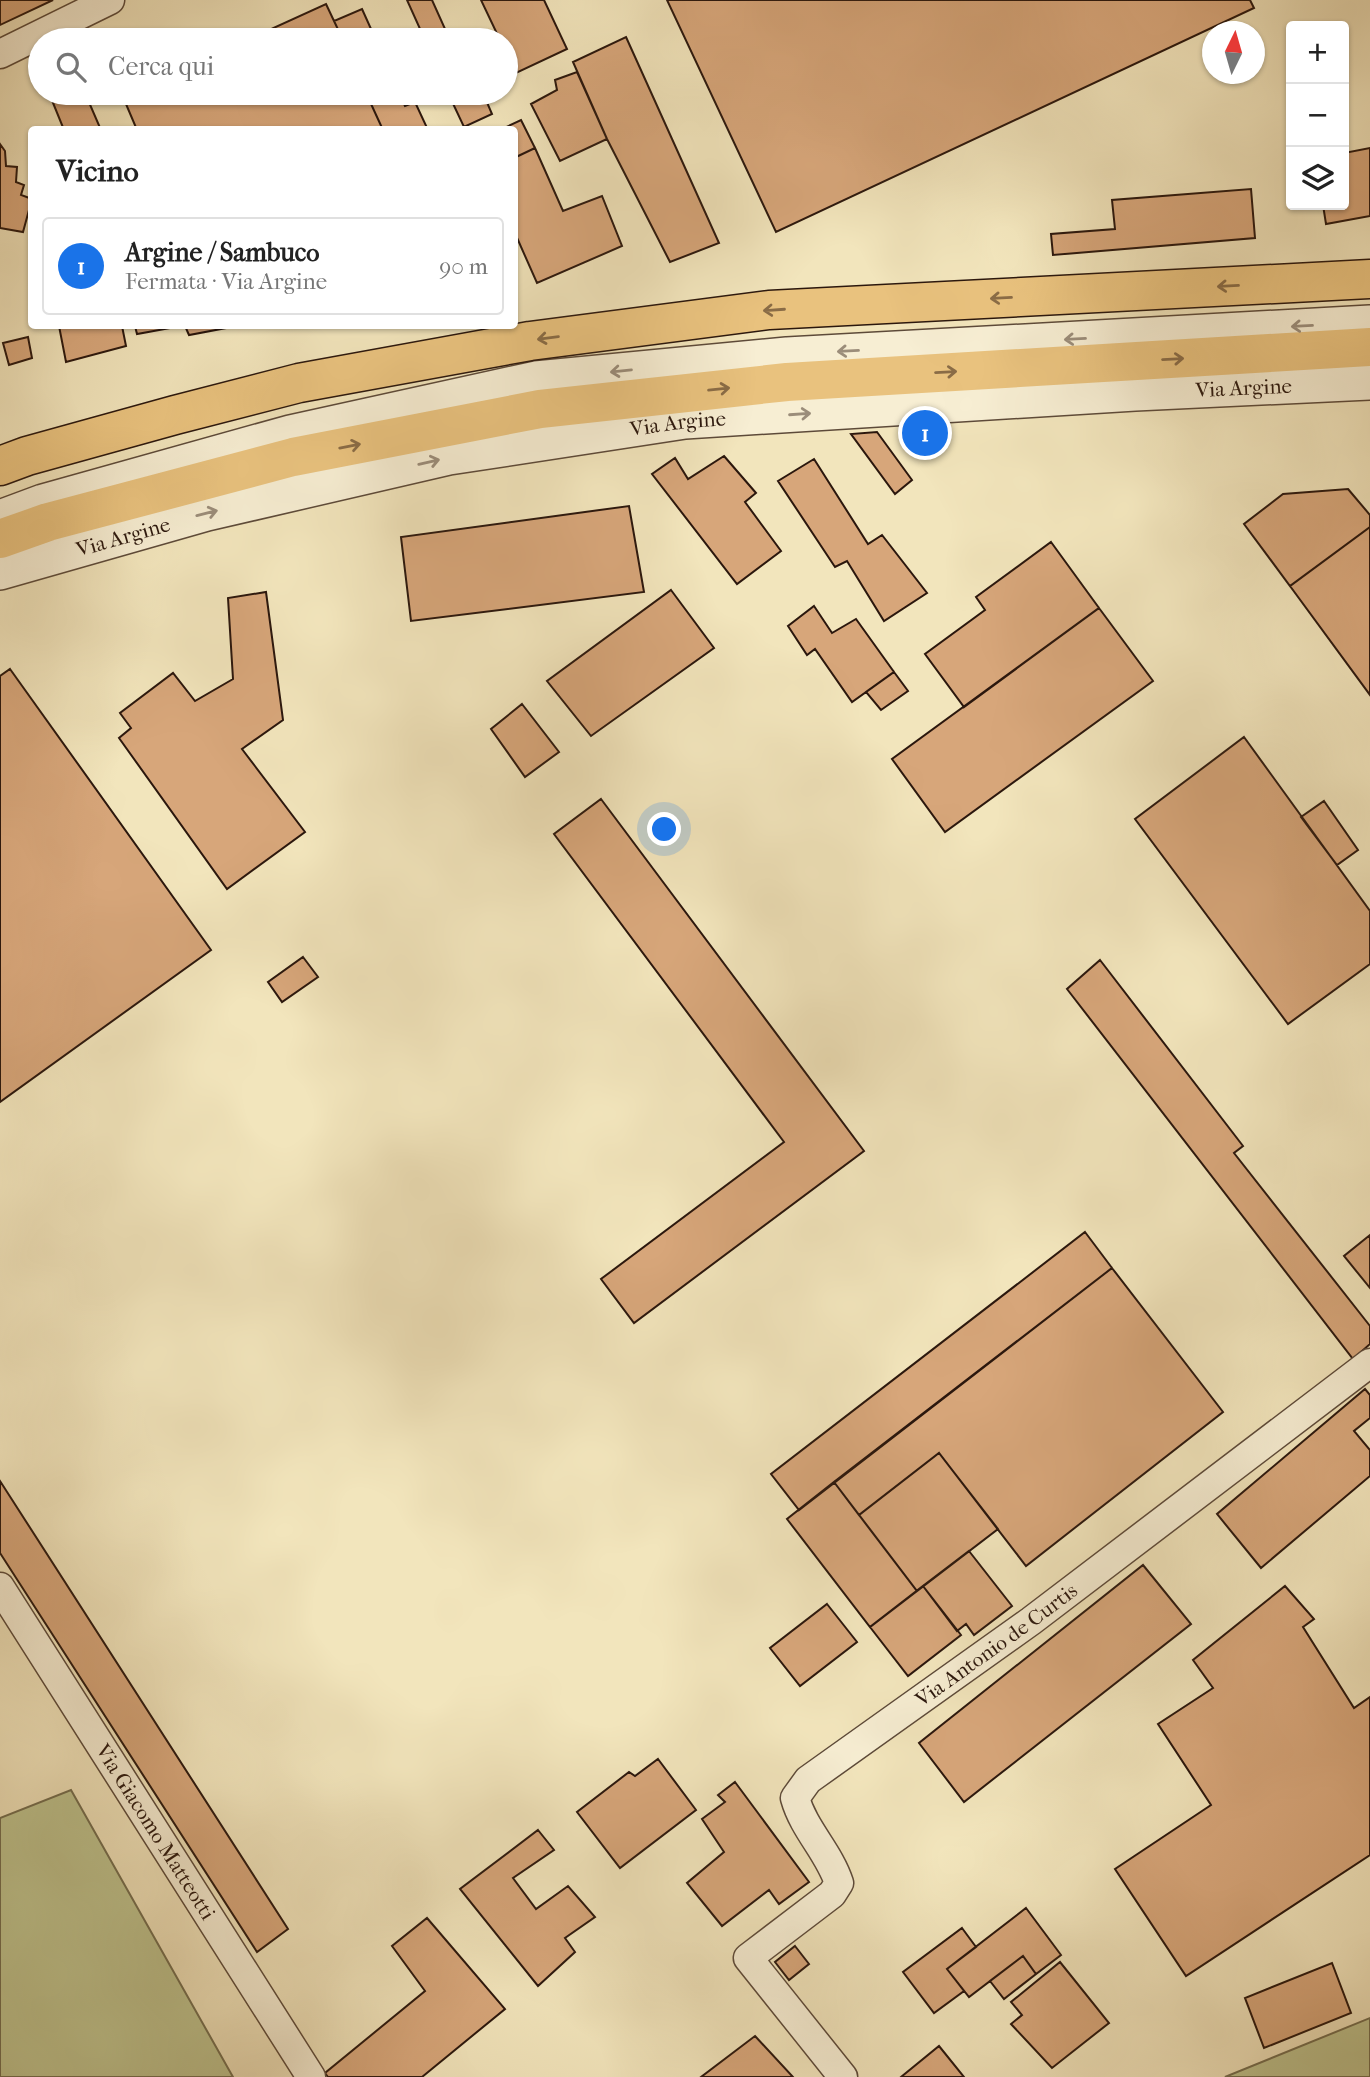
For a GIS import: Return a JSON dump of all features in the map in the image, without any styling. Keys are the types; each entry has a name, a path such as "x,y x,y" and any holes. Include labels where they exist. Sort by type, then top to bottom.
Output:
{"highway":[{"path":"0,466 121,429 299,383 530,341 769,310 1370,279"},
{"path":"0,540 48,522 293,457 540,409 787,382 1370,347"}],"street":[{"path":"53,28 110,0"},
{"path":"0,54 28,40"},
{"path":"0,518 43,502 290,433 536,379 787,355 1370,323"},
{"name":"Via Argine","path":"0,572 207,513 449,457 685,421 1135,393 1370,382"},
{"name":"Via Antonio de Curtis","path":"843,2077 748,1958 832,1894 839,1883 835,1870 800,1816 795,1798 808,1780 1031,1621 1370,1363"},
{"name":"Via Giacomo Matteotti","path":"0,1587 312,2077"}],"green space":[{"path":"71,1790 233,2077 0,2077 0,1818"},
{"path":"1370,2018 1370,2077 1225,2077"}],"building":[{"path":"0,0 53,0 0,25"},
{"path":"407,0 432,0 445,28 420,28"},
{"path":"481,0 544,0 567,49 518,72 518,28 494,28"},
{"path":"667,0 1250,0 1254,8 1226,21 1202,21 1202,32 776,232"},
{"path":"326,4 337,28 273,28"},
{"path":"362,9 371,28 337,28 334,21"},
{"path":"626,37 719,243 670,262 607,139 573,62"},
{"path":"577,72 607,139 560,161 531,104 557,90 555,80"},
{"path":"54,105 90,105 99,126 62,126"},
{"path":"126,105 372,105 381,126 135,126"},
{"path":"372,105 416,105 426,126 381,126"},
{"path":"454,105 488,105 492,114 464,126"},
{"path":"521,120 535,148 518,156 518,126 508,126"},
{"path":"0,144 5,151 6,166 17,167 16,182 24,185 21,195 28,198 28,214 23,232 0,228"},
{"path":"535,148 563,211 602,196 622,246 537,283 518,240 518,156"},
{"path":"1370,148 1370,216 1326,224 1324,210 1349,210 1349,152"},
{"path":"1251,189 1255,238 1053,255 1051,234 1115,229 1112,200"},
{"path":"60,329 123,329 126,346 66,362"},
{"path":"136,329 165,329 137,334"},
{"path":"186,329 221,329 189,335"},
{"path":"28,337 32,358 9,365 3,343"},
{"path":"877,432 912,480 895,494 851,434"},
{"path":"724,456 756,493 745,502 781,551 737,584 652,474 675,458 688,479"},
{"path":"814,459 868,544 882,535 927,593 884,621 847,561 835,567 778,481"},
{"path":"1348,489 1370,515 1370,527 1290,586 1244,524 1283,494"},
{"path":"629,506 644,592 411,621 401,537"},
{"path":"1370,527 1370,695 1290,586"},
{"path":"1051,542 1099,608 964,707 925,654 985,610 976,597"},
{"path":"671,590 714,648 591,736 547,681"},
{"path":"266,592 283,720 242,749 305,832 227,889 119,738 131,728 120,713 173,673 195,701 233,679 228,598"},
{"path":"814,606 832,633 856,619 894,672 852,702 815,649 807,655 788,626"},
{"path":"1099,608 1153,681 945,832 892,759"},
{"path":"10,669 211,950 0,1102 0,676"},
{"path":"894,672 908,691 881,710 866,692"},
{"path":"522,704 559,752 525,777 491,729"},
{"path":"1244,737 1370,911 1370,964 1288,1024 1135,819"},
{"path":"601,799 864,1151 634,1323 601,1279 784,1142 554,834"},
{"path":"1324,801 1358,850 1337,865 1301,817"},
{"path":"303,957 318,977 282,1002 268,982"},
{"path":"1100,960 1243,1146 1234,1153 1370,1326 1370,1344 1353,1359 1067,989"},
{"path":"1085,1232 1112,1268 799,1510 771,1474"},
{"path":"1370,1235 1370,1288 1344,1256"},
{"path":"1112,1268 1223,1412 1026,1566 939,1453 859,1515 834,1482"},
{"path":"1365,1389 1370,1395 1370,1418 1354,1431 1370,1450 1370,1476 1261,1568 1217,1514"},
{"path":"939,1453 998,1529 917,1591 859,1515"},
{"path":"0,1481 288,1929 257,1952 0,1553"},
{"path":"834,1482 917,1591 870,1627 787,1519"},
{"path":"969,1551 1012,1606 974,1635 966,1624 957,1631 923,1586"},
{"path":"1143,1565 1191,1624 964,1802 919,1743"},
{"path":"923,1586 961,1635 908,1676 870,1627"},
{"path":"1285,1586 1314,1619 1303,1627 1354,1708 1370,1697 1370,1855 1186,1976 1115,1869 1211,1805 1158,1724 1213,1688 1193,1660"},
{"path":"827,1604 857,1642 800,1686 770,1648"},
{"path":"658,1759 696,1810 620,1868 577,1812 629,1772 635,1776"},
{"path":"735,1782 809,1882 779,1904 769,1890 722,1926 687,1883 724,1852 702,1819 725,1802 718,1795"},
{"path":"538,1830 554,1850 513,1878 536,1909 568,1886 595,1917 565,1938 575,1952 538,1986 460,1889"},
{"path":"1026,1908 1061,1955 1036,1974 1023,1956 969,1997 947,1969"},
{"path":"427,1918 505,2009 422,2077 328,2077 325,2073 425,1991 392,1946"},
{"path":"962,1928 976,1947 947,1969 964,1991 934,2013 903,1972"},
{"path":"795,1946 809,1964 789,1980 775,1962"},
{"path":"1023,1956 1036,1974 1004,1999 990,1981"},
{"path":"1060,1962 1109,2023 1052,2068 1011,2024 1022,2015 1011,2002"},
{"path":"1332,1963 1351,2013 1264,2048 1245,1998"},
{"path":"755,2036 793,2077 701,2077"},
{"path":"939,2046 964,2077 901,2077"}],"place":[{"name":"Argine / Sambuco","path":"925,433"}]}
